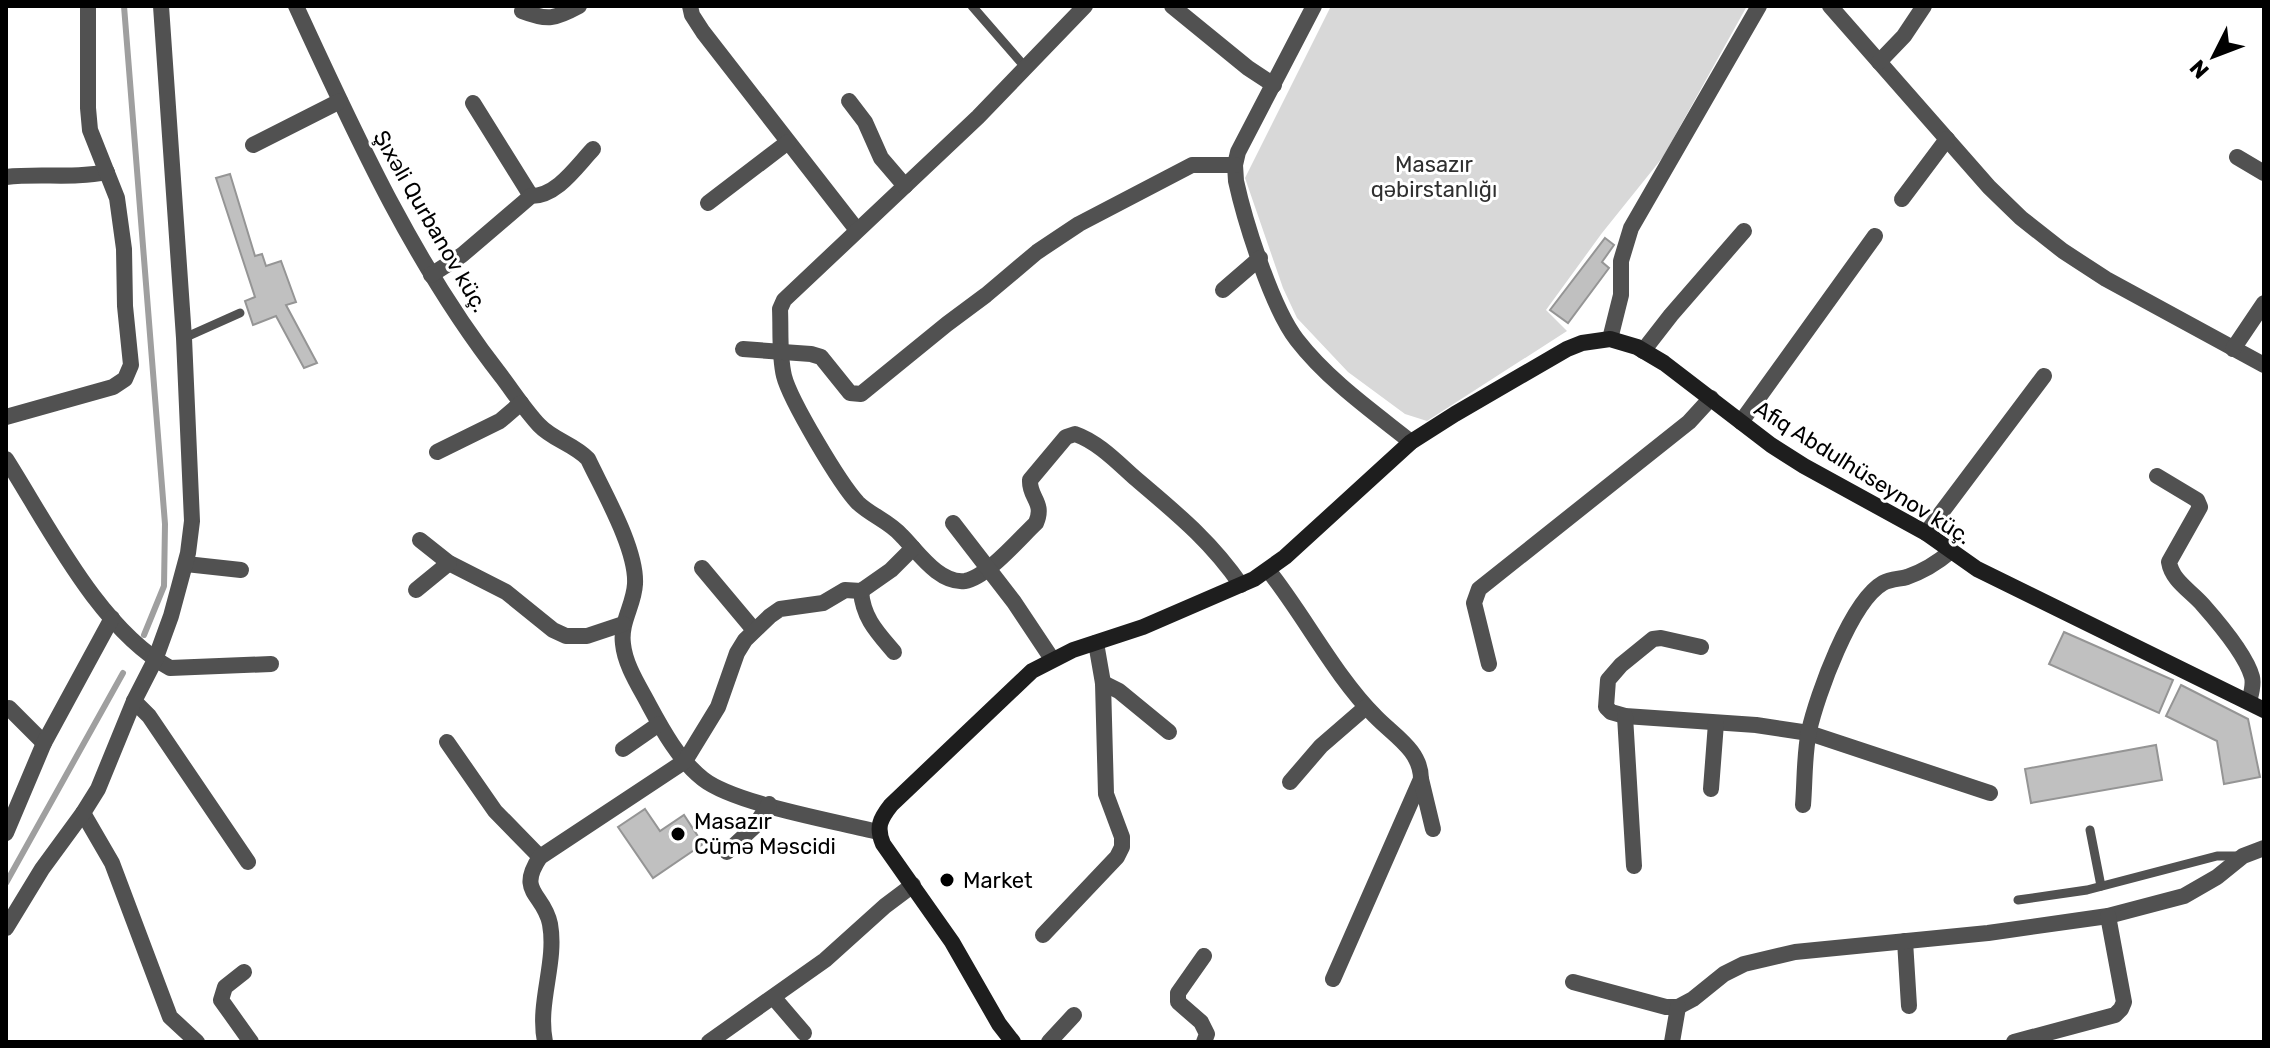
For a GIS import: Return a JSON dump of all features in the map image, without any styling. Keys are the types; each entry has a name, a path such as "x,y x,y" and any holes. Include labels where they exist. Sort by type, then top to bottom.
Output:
{"street":[{"path":"6,417 113,387 125,379 131,365 125,306 124,249 117,198 90,130 88,6"},
{"path":"6,928 42,869 98,789 134,701 155,660 186,564 192,521 184,338 161,6"},
{"name":"Şıxəli Qurbanov küç.","path":"296,6 340,101 431,275 463,324 540,426 558,442 579,450 588,459 620,527 632,563 635,584 623,624 625,655 659,724 685,761 703,779 718,788 878,832"},
{"path":"522,11 542,19 558,17 579,6"},
{"path":"690,6 703,32 857,230"},
{"path":"1085,6 978,117 784,300 780,309 783,374 789,392 843,485 859,503 900,533 928,564 954,581 968,581 987,569 1036,523 1039,504 1029,488 1030,480 1066,437 1075,434 1104,451 1204,536 1241,585"},
{"path":"1172,6 1248,68 1274,85"},
{"path":"1314,6 1238,152 1235,165 1240,200 1283,318 1296,339 1344,388 1411,442"},
{"path":"1013,1042 999,1024 952,942 889,855 878,832 880,822 891,805 1013,687 1052,659 1143,627 1241,585 1268,570 1411,442 1567,349 1582,343 1610,339 1621,295 1621,261 1631,228 1759,6"},
{"path":"1830,6 1989,187 2021,218 2106,279 2264,365"},
{"path":"1879,62 1904,36 1924,6"},
{"path":"253,145 340,101"},
{"path":"849,101 865,122 881,158 905,186"},
{"path":"473,103 531,196"},
{"path":"1902,199 1947,139"},
{"path":"708,203 788,142"},
{"path":"431,275 462,255 531,196 542,196 553,191 593,149"},
{"path":"2237,157 2264,173"},
{"path":"743,349 821,357 850,393 861,394 1037,252 1079,224 1192,165 1235,165"},
{"path":"6,177 81,177 107,172"},
{"path":"1643,351 1744,231"},
{"path":"1741,422 1875,236"},
{"path":"1223,290 1260,258"},
{"path":"2233,349 2264,303"},
{"name":"Afiq Abdulhüseynov küç.","path":"1610,339 1623,341 1643,351 1804,466 1926,533 1950,552 2001,582 2256,706"},
{"path":"1926,533 2044,376"},
{"path":"1489,664 1474,603 1479,589 1689,422 1711,398"},
{"path":"437,452 500,421 521,403"},
{"path":"6,459 88,589 112,618 155,660 170,668 271,664"},
{"path":"2157,476 2197,500 2200,507 2169,562 2171,572 2203,605 2236,647 2251,675 2256,706"},
{"path":"953,523 1021,612 1052,659"},
{"path":"420,540 449,563 506,592 553,630 566,636 587,636 623,624"},
{"path":"545,1042 543,999 550,924 529,882 532,869 540,857 685,761 718,707 737,653 754,630 780,609 823,603 845,590 861,591 891,570 913,548"},
{"path":"1803,805 1809,733 1819,694 1847,632 1868,596 1884,582 1907,577 1934,565 1950,552"},
{"path":"416,590 449,563"},
{"path":"186,564 241,570"},
{"path":"702,568 754,630"},
{"path":"1268,570 1366,707 1413,754 1421,768 1433,829"},
{"path":"861,591 862,609 894,652"},
{"path":"6,833 44,743 112,618"},
{"path":"1701,647 1653,639 1608,680 1606,707 1625,716 1756,725 1809,733 1990,793"},
{"path":"1043,935 1117,857 1122,847 1122,837 1106,794 1103,683 1096,643"},
{"path":"1103,683 1119,691 1169,732"},
{"path":"134,701 156,727 248,862"},
{"path":"1290,782 1321,746 1366,707"},
{"path":"9,708 44,743"},
{"path":"1625,716 1634,866"},
{"path":"1711,789 1716,723"},
{"path":"623,749 659,724"},
{"path":"447,742 495,811 540,857"},
{"path":"1333,979 1421,779"},
{"path":"727,852 763,817 769,804"},
{"path":"83,813 112,863 170,1017 197,1042"},
{"path":"1573,982 1666,1007 1678,1007 1724,974 1744,964 1795,952 2108,916 2184,896 2217,877 2243,856 2264,848"},
{"path":"709,1042 825,960 913,885"},
{"path":"2014,1042 2115,1015 2121,1009 2124,1002 2108,916"},
{"path":"1905,941 1909,1006"},
{"path":"1204,956 1178,993 1178,1002 1201,1022 1207,1034 1204,1042"},
{"path":"244,972 225,987 221,1000 251,1042"},
{"path":"774,998 804,1033"},
{"path":"1672,1042 1678,1007"},
{"path":"1049,1042 1074,1015"}],"lane":[{"path":"972,6 1026,68"},
{"path":"184,338 240,313"},
{"path":"2090,830 2101,886"},
{"path":"2018,900 2101,886 2217,856 2243,856"}],"green space":[{"name":"Masazır qəbirstanlığı","path":"1331,6 1747,6 1663,157 1546,310 1567,331 1427,421 1405,414 1348,372 1297,318 1283,288 1245,178"}],"building":[{"path":"230,174 255,256 262,254 266,266 281,261 296,302 286,305 317,363 304,368 276,316 253,325 245,301 255,297 216,178"},
{"path":"1605,238 1614,245 1602,262 1609,268 1568,323 1550,310"},
{"path":"2064,632 2173,680 2159,713 2049,664"},
{"path":"2181,685 2248,719 2260,777 2224,784 2217,741 2166,716"},
{"path":"2156,745 2162,780 2031,803 2025,769"},
{"path":"645,809 660,831 684,815 703,844 653,878 618,827"}],"waterway":[{"path":"124,6 165,524 164,586 144,635"},
{"path":"6,883 123,673"}],"place":[{"name":"Masazır Cümə Məscidi","path":"678,834"},
{"name":"Market","path":"947,880"}]}
